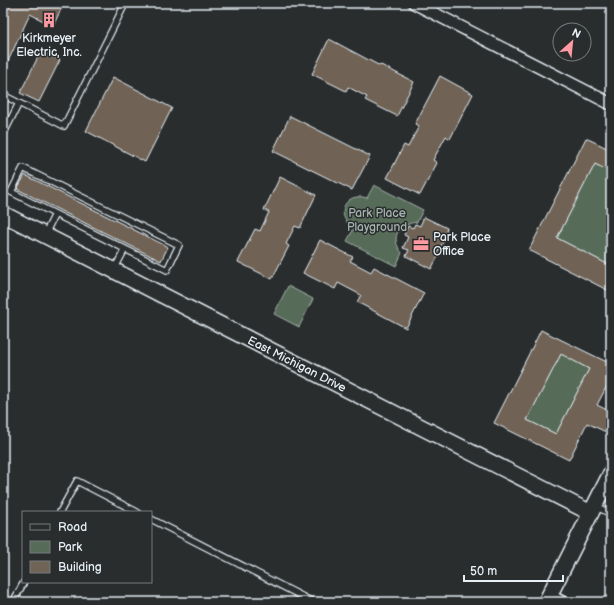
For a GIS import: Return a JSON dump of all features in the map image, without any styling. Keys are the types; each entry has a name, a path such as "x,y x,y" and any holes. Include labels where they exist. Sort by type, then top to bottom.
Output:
{"street":[{"path":"414,3 611,104"},
{"name":"East Michigan Drive","path":"3,214 427,430 593,509"},
{"path":"552,600 611,473"}],"lane":[{"path":"3,95 64,126 125,4 122,3"},
{"path":"3,135 19,103"},
{"path":"22,168 179,245 167,270 125,249 11,192 22,168"},
{"path":"45,236 55,214"},
{"path":"113,271 125,249"},
{"path":"61,511 77,481 136,511"},
{"path":"593,509 611,514"},
{"path":"152,520 313,602"},
{"path":"13,602 23,583"}],"green space":[{"path":"595,164 611,172 611,255 607,264 557,238"},
{"name":"Park Place Playground","path":"374,185 423,210 417,222 405,225 398,232 396,242 402,253 396,266 347,241 354,228 344,217 344,206 353,198 367,198"},
{"path":"288,286 313,299 299,327 274,314"},
{"path":"561,354 589,369 556,434 527,420"}],"building":[{"path":"3,3 64,3 53,26 30,14 3,72"},
{"path":"329,39 414,82 397,116 365,100 367,97 348,87 346,91 312,74"},
{"path":"41,51 60,60 39,102 20,93"},
{"path":"440,76 473,94 450,139 446,136 433,160 437,163 420,195 387,178 404,145 408,147 419,126 415,124"},
{"path":"113,77 172,108 145,162 86,131"},
{"path":"290,116 370,156 352,190 273,151"},
{"path":"586,138 611,150 611,172 595,164 557,238 611,266 611,292 529,250"},
{"path":"25,175 168,247 161,261 17,189"},
{"path":"280,177 316,195 300,228 295,226 286,244 289,246 272,279 238,262 255,229 260,231 269,212 264,210"},
{"name":"Park Place Office","path":"424,217 447,228 446,231 448,232 437,254 439,255 431,269 406,256 409,250 403,248 408,237 404,235 408,226 413,228 415,224 420,226"},
{"path":"320,240 353,257 350,261 371,272 374,267 424,293 406,328 357,302 361,295 338,283 335,289 303,273"},
{"path":"541,330 611,364 611,378 597,405 611,412 611,421 606,432 587,423 569,460 494,423","holes":["561,354 589,369 556,434 527,420"]}],"place":[{"name":"Kirkmeyer Electric, Inc.","path":"49,20"},
{"name":"Park Place Office","path":"421,244"}]}
